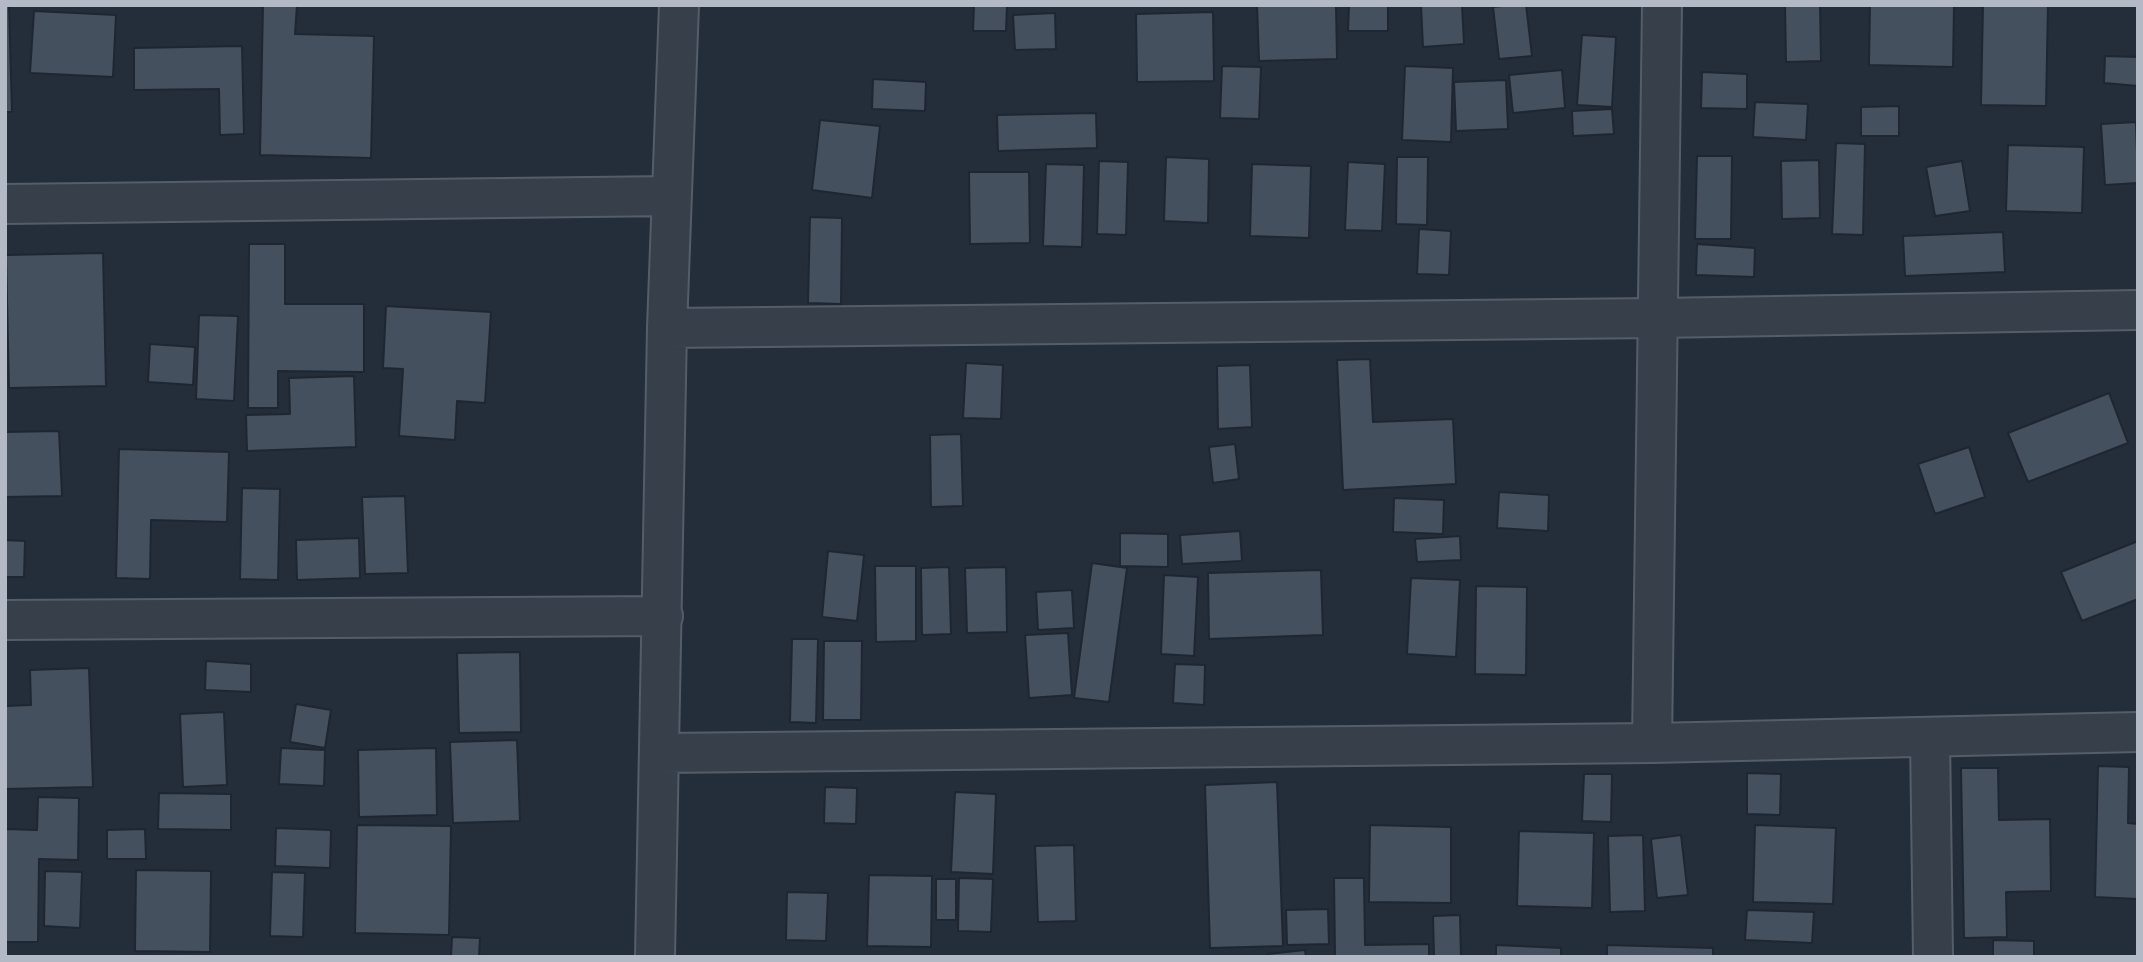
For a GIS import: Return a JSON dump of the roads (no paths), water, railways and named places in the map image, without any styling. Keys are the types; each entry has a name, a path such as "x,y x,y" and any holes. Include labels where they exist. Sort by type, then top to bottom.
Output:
{"street":[{"path":"655,957 667,328 678,5"},
{"path":"1652,743 1662,5"},
{"path":"5,204 671,196"},
{"path":"667,328 1657,318 2138,310"},
{"path":"5,620 663,616"},
{"path":"659,753 1652,743 2138,732"},
{"path":"1930,737 1933,957"}]}
